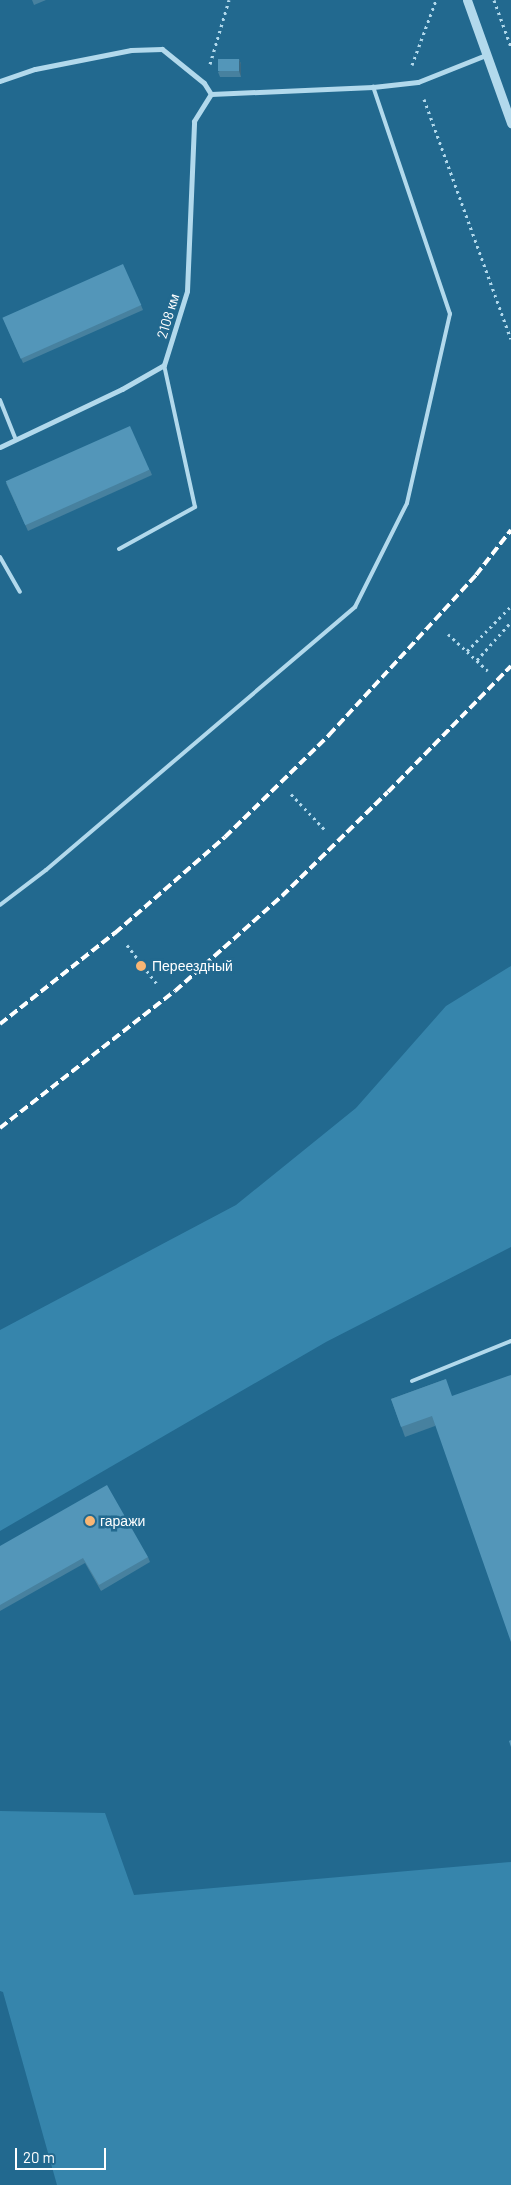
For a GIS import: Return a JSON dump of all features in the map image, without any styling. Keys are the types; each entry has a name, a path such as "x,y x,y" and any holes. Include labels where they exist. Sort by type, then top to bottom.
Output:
{"street":[{"path":"467,0 511,123"},
{"path":"0,81 35,69 123,51 162,49 204,83 211,94 373,87 418,82 486,55"},
{"name":"2108 км","path":"164,365 188,291 194,122 211,94"},
{"path":"0,447 122,389 164,365"}],"lane":[{"path":"0,905 46,870 355,607 407,503 450,314 373,87"},
{"path":"119,549 195,507 164,365"},
{"path":"0,400 16,440"},
{"path":"0,557 20,592"},
{"path":"412,1381 511,1341"}],"path":[{"path":"204,83 229,0"},
{"path":"436,0 412,67 511,339"},
{"path":"494,0 511,47"},
{"path":"467,651 511,606"},
{"path":"477,660 511,622"},
{"path":"448,634 488,671"},
{"path":"291,794 326,831"},
{"path":"128,945 157,984"}],"shaded area":[{"path":"511,966 511,1247 326,1342 0,1531 0,1330 236,1205 356,1108 446,1006"},
{"path":"0,1811 105,1813 134,1895 511,1862 511,2185 57,2185 3,1992 0,1991"}],"building":[{"path":"218,59 239,59 239,71 218,71"},
{"path":"123,264 141,305 21,359 2,318"},
{"path":"130,426 150,470 25,525 6,481"},
{"path":"511,1375 511,1642 432,1416 401,1427 391,1399 446,1379 452,1396"},
{"name":"гаражи","path":"107,1485 148,1557 99,1585 83,1558 0,1605 0,1546"}],"railway":[{"path":"0,1024 115,933 225,837 329,735 476,575 511,530"},
{"path":"0,1128 175,991 282,896 388,792 511,666"}],"place":[{"name":"Переездный","path":"141,966"},
{"name":"гаражи","path":"90,1521"}]}
